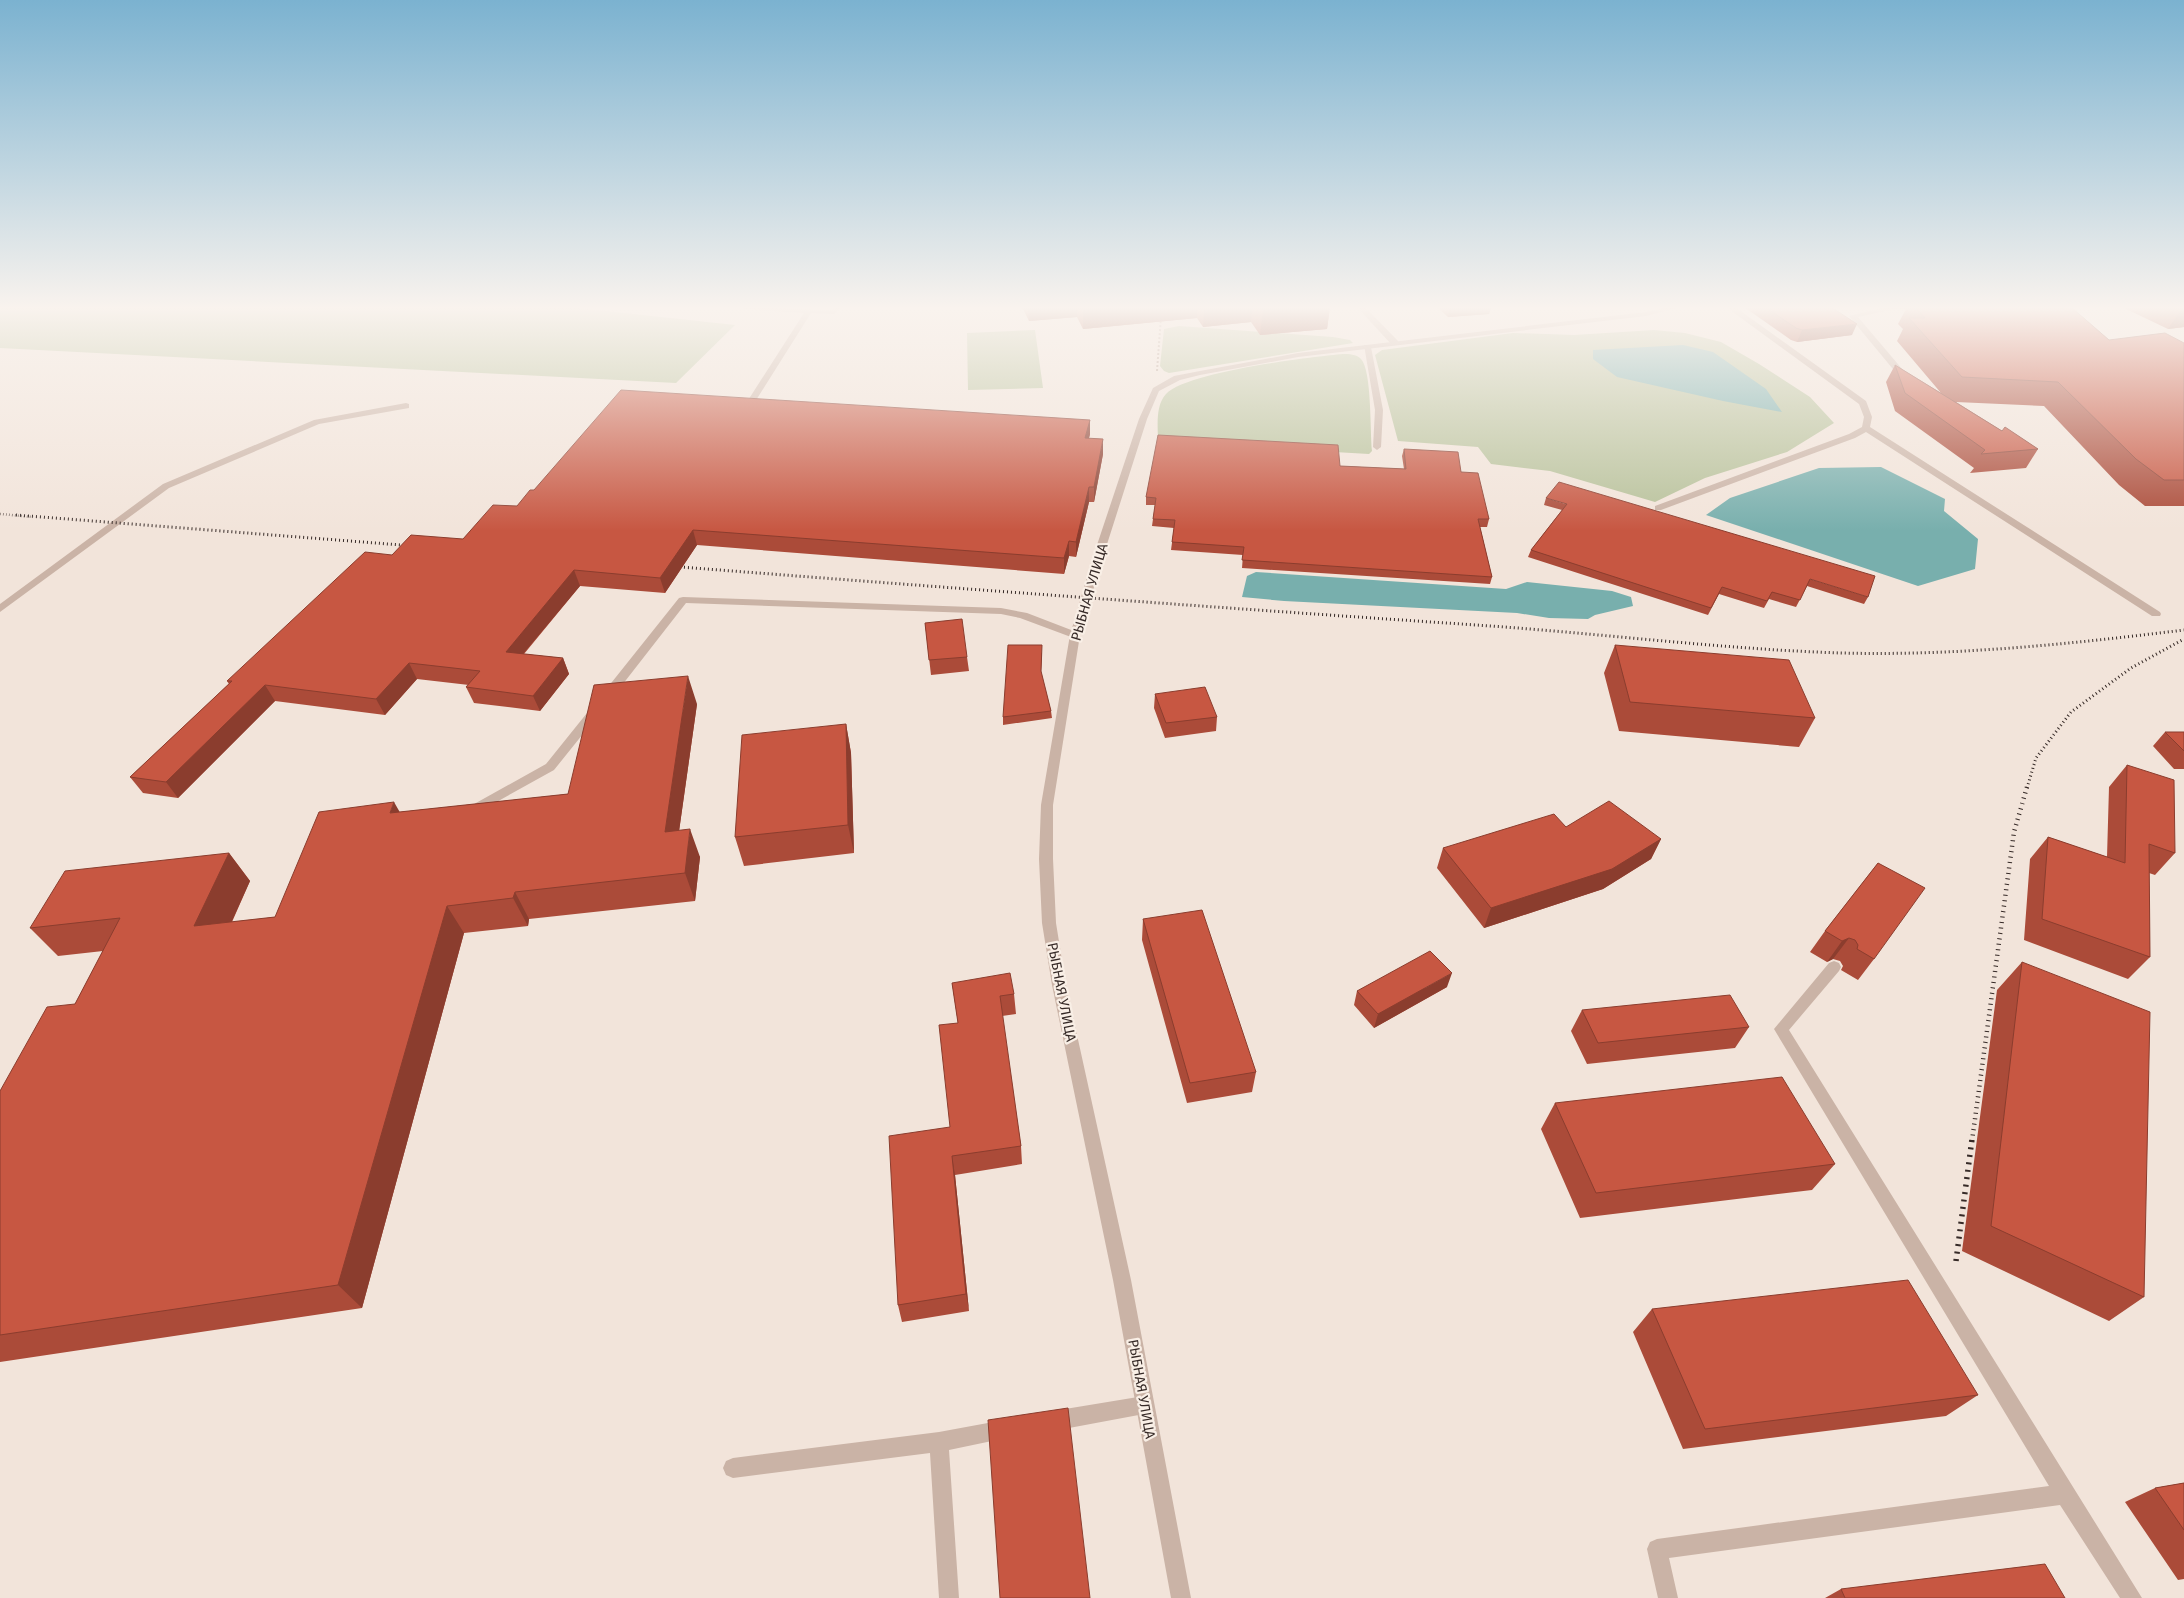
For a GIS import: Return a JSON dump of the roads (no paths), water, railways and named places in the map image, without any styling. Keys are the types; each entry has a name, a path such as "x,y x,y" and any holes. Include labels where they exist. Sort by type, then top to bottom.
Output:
{"street":[{"path":"749,405 764,382"},
{"name":"РЫБНАЯ УЛИЦА","path":"1171,382 1156,390 1149,404 1131,453 1075,635 1047,805 1046,859 1049,923 1059,985 1122,1280 1181,1598"},
{"path":"1374,382 1379,410 1377,447"},
{"path":"1658,508 1852,436 1866,428 1868,417 1862,403 1833,382"},
{"path":"1907,382 1910,385"},
{"path":"0,609 166,486 317,422 406,406"},
{"path":"1866,428 2156,614"},
{"path":"457,818 550,767 683,600 1001,610 1023,615 1075,635"},
{"path":"1834,967 1781,1029 2065,1494 2132,1598"},
{"path":"733,1468 939,1442 1144,1405"},
{"path":"939,1442 949,1598"},
{"path":"1668,1598 1657,1549 2065,1494"}],"water":[{"path":"1637,382 1755,382 1766,389 1782,412"},
{"path":"1881,467 1945,499 1944,511 1978,539 1975,569 1918,586 1706,515 1730,498 1819,468"},
{"path":"1256,572 1506,589 1527,582 1612,591 1631,597 1633,606 1595,615 1588,619 1242,597 1247,576"}],"railway":[{"path":"0,514 33,517"},
{"path":"16,515 414,546"},
{"path":"668,566 1072,597 1522,628 1750,648 1841,653 1970,651 2098,640 2184,630"},
{"path":"2027,788 2036,758 2071,712 2131,668 2184,639"},
{"path":"1972,1141 2014,832 2027,787"},
{"path":"1956,1261 1972,1139"}]}
